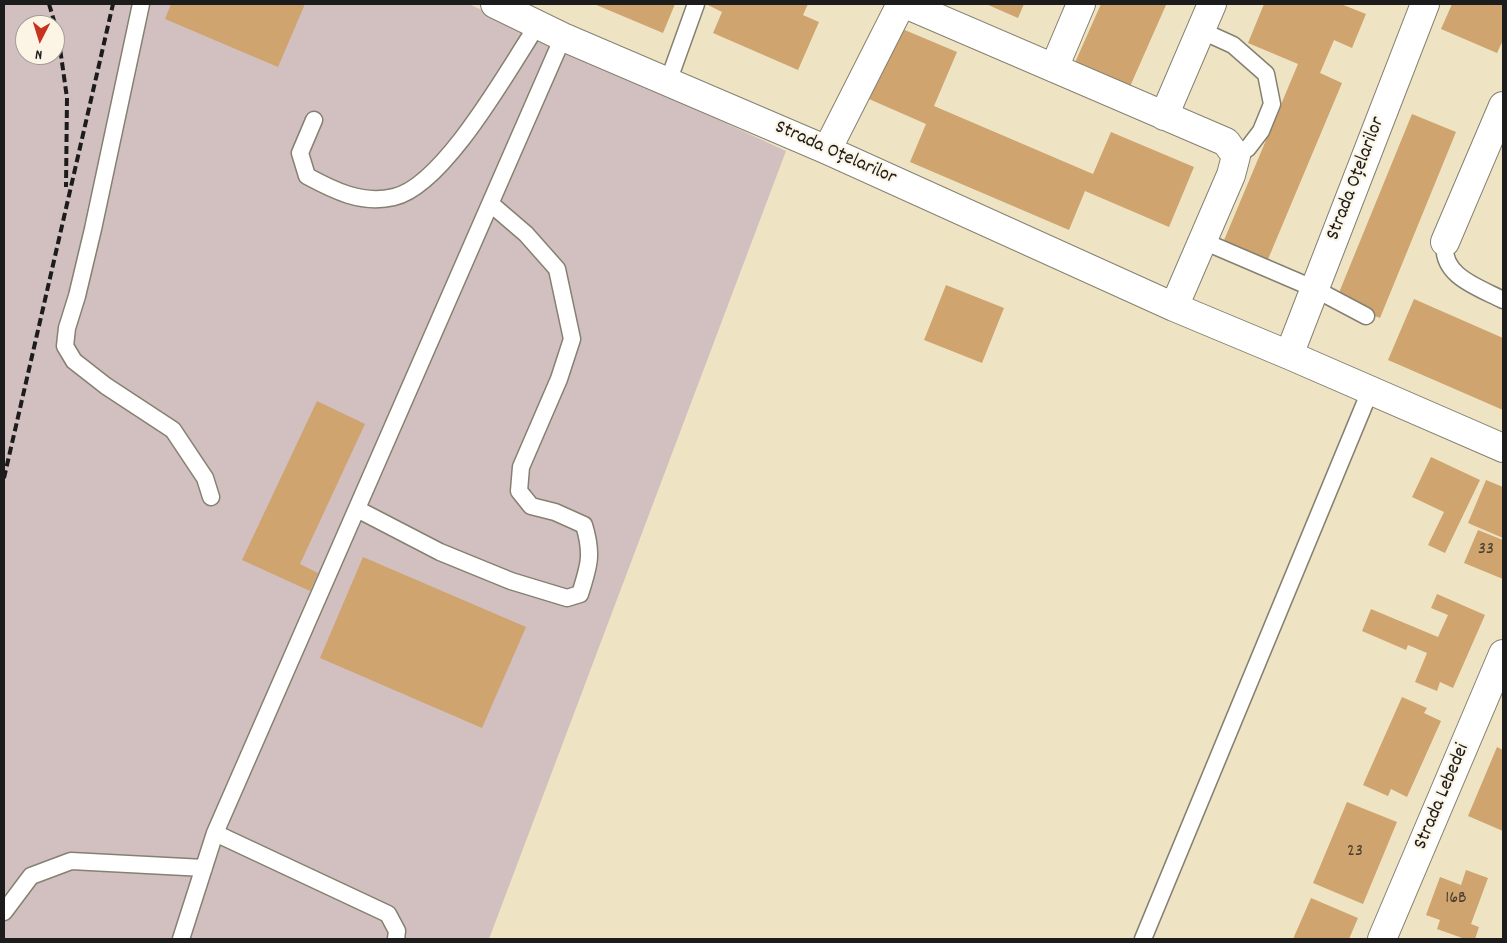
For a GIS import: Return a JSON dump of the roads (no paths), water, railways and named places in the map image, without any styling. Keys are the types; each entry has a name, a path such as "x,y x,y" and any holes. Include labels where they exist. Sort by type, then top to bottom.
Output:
{"street":[{"name":"Strada Oțelarilor","path":"494,4 529,14 563,37 827,150 1174,307 1289,354 1503,448"},
{"path":"827,150 903,4 1226,142 1236,156 1231,175 1174,307"},
{"path":"1054,68 1081,4"},
{"path":"1164,116 1212,4"},
{"name":"Strada Oțelarilor","path":"1289,354 1425,4"},
{"path":"1444,242 1503,106"},
{"name":"Strada Lebedei","path":"1382,939 1503,654"}],"lane":[{"path":"141,4 95,220 77,296 67,328 65,346 74,361 106,386 173,430 205,478 211,497"},
{"path":"668,82 696,4"},
{"path":"314,120 300,153 307,176 333,190 357,198 393,198 416,188 446,157 472,125 529,14"},
{"path":"1200,30 1233,46 1266,74 1272,104 1261,131 1248,148 1236,156"},
{"path":"181,939 215,833 563,37"},
{"path":"357,509 440,552 502,578 567,598 580,594 590,563 590,544 584,525 555,512 531,506 519,492 521,467 559,379 572,339 557,269 526,234 491,204"},
{"path":"1203,241 1314,289 1366,316"},
{"path":"1444,242 1443,255 1449,267 1462,278 1503,300"},
{"path":"1143,939 1370,390"},
{"path":"215,833 388,914 397,931 396,939"},
{"path":"4,912 31,876 71,861 204,868"}],"railway":[{"path":"49,4 58,34 67,98 66,187"},
{"path":"4,478 113,4"}]}
